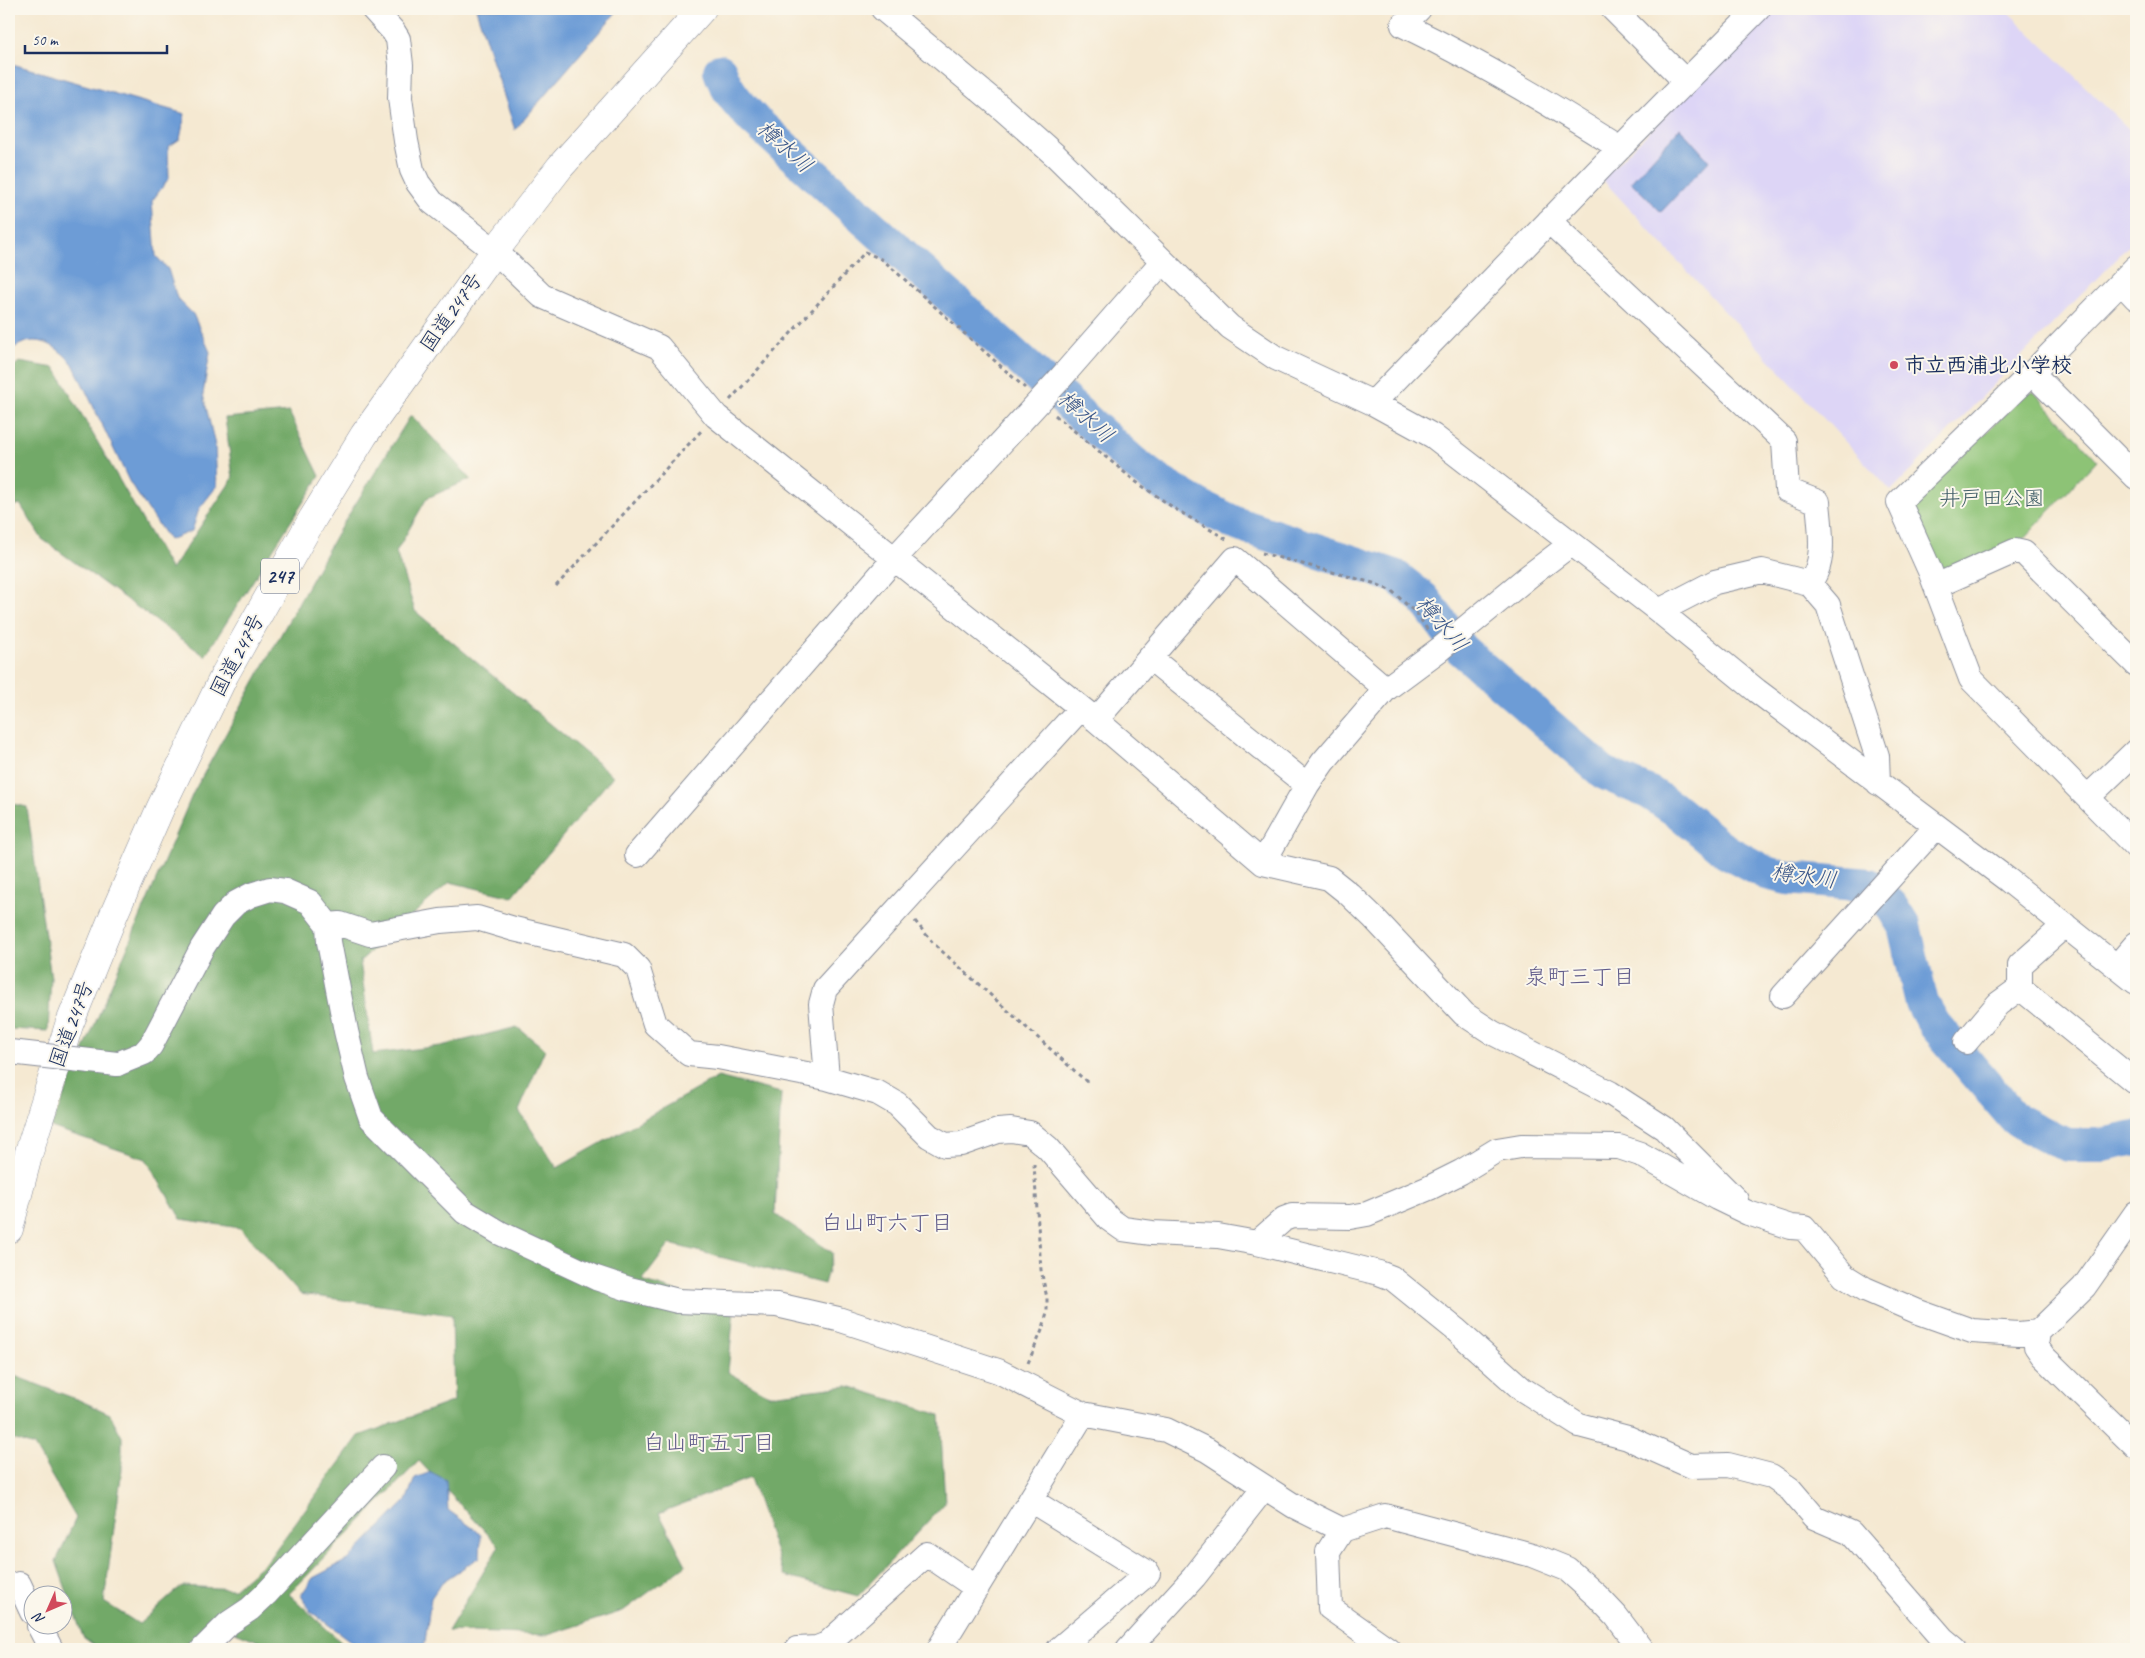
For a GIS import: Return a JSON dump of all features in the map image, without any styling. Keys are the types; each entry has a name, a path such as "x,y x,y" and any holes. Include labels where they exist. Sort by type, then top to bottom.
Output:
{"highway":[{"name":"国道247号","path":"9,1228 29,1152 68,1025 160,809 225,674 364,435 495,251 560,167 702,9"}],"street":[{"path":"372,9 393,31 400,48 400,98 412,170 418,183 432,202 495,251 542,296 660,347 716,416 1088,714 1263,862 1329,878 1373,917 1453,1005 1464,1014 1493,1034 1610,1093 1656,1121 1748,1213"},
{"path":"883,9 1056,156 1230,327 1268,353 1373,403 1433,436 1659,611 1757,691 2065,925 2136,982"},
{"path":"1419,9 1404,25 1460,52 1535,95 1620,148"},
{"path":"1613,9 1685,81"},
{"path":"1373,403 1685,81 1758,9"},
{"path":"1549,221 1784,441 1787,490 1818,502 1821,530 1819,564 1815,576 1809,583"},
{"path":"637,855 895,558 1051,388 1162,262"},
{"path":"2132,283 2032,373 1899,502 1936,586 1971,680 2136,847"},
{"path":"2032,373 2136,477"},
{"path":"1263,862 1307,785 1386,689 1453,639 1571,544"},
{"path":"1936,586 2015,551 2024,553 2136,664"},
{"path":"827,1078 822,996 836,976 902,904 1088,714 1150,658 1235,559 1386,689"},
{"path":"1659,611 1715,582 1762,570 1809,583 1828,605 1877,756 1878,784"},
{"path":"1150,658 1307,785"},
{"path":"2088,797 2136,751"},
{"path":"1783,996 1936,827"},
{"path":"9,1052 117,1064 144,1053 151,1045 202,948 223,916 236,903 251,895 270,890 285,891 310,902 328,925 329,942 346,1031 357,1078 371,1118 465,1212 500,1233 548,1256 596,1278 629,1289 678,1301 778,1305 800,1309 838,1319 998,1371 1083,1414 1166,1430 1207,1450 1294,1506 1342,1530"},
{"path":"328,925 340,924 370,934 440,920 477,918 514,929 624,955 638,970 655,1024 690,1054 718,1057 827,1078 884,1097 897,1104 930,1136 945,1145 961,1144 998,1131 1011,1130 1030,1133 1109,1219 1123,1229 1152,1234 1218,1236 1257,1243 1379,1273 1392,1278 1455,1329 1522,1389 1579,1425 1628,1438 1690,1466 1728,1466 1771,1476 1790,1489 1814,1517 1851,1533 1943,1639 1955,1649"},
{"path":"2020,988 2020,965 2065,925"},
{"path":"2117,966 2136,944"},
{"path":"1966,1042 1998,1004 2020,988"},
{"path":"2020,988 2134,1081 2136,1080"},
{"path":"1257,1243 1284,1219 1292,1216 1350,1217 1367,1214 1391,1205 1461,1172 1497,1150 1522,1146 1619,1147 1640,1154 1717,1198 1748,1213 1791,1227 1804,1228 1844,1276 1865,1289 1916,1311 1972,1331 2010,1334 2038,1332"},
{"path":"2136,1213 2084,1287 2038,1332 2036,1346 2043,1356 2136,1448"},
{"path":"939,1649 1032,1501 1083,1414"},
{"path":"203,1649 229,1623 250,1609 266,1594 383,1467"},
{"path":"1128,1649 1194,1577 1264,1488"},
{"path":"1032,1501 1148,1573 1059,1649"},
{"path":"1388,1649 1330,1608 1328,1552 1342,1530 1385,1516 1476,1539 1541,1559 1566,1569 1585,1583 1616,1616 1640,1649"},
{"path":"797,1649 817,1648 827,1644 926,1554 976,1588"},
{"path":"19,1584 22,1590"},
{"path":"45,1636 51,1649"}],"path":[{"path":"902,904 934,944 1088,1083"},
{"path":"1019,1382 1043,1328 1047,1313 1041,1270 1034,1162 1040,1142"}],"shaded area":[{"name":"市立西浦北小学校","path":"1772,9 2005,9 2136,136 2136,238 1891,491 1602,179"}],"green space":[{"path":"19,362 55,368 171,570 233,478 225,418 289,412 320,476 205,656 42,539 20,504 9,508 9,371"},
{"name":"井戸田公園","path":"2034,392 2097,460 2022,541 1943,573 1911,510 1915,501 2026,394"},
{"path":"411,415 471,479 427,498 396,552 415,611 613,776 512,897 450,882 360,961 373,1054 441,1046 517,1027 545,1049 519,1111 557,1168 718,1077 781,1093 775,1214 833,1253 824,1284 670,1244 642,1281 734,1309 728,1372 769,1395 848,1386 940,1415 945,1503 858,1596 784,1576 750,1478 659,1513 686,1565 623,1611 548,1635 448,1631 499,1546 419,1461 289,1594 345,1646 342,1649 278,1649 215,1624 193,1649 99,1649 83,1637 72,1606 72,1586 65,1586 56,1561 76,1518 34,1446 9,1438 9,1374 79,1400 110,1414 122,1437 122,1469 104,1602 139,1624 182,1586 234,1589 268,1560 359,1436 454,1401 452,1315 300,1294 240,1228 181,1219 146,1159 51,1127 193,793 336,535"},
{"path":"9,803 27,807 51,978 48,1031 9,1029"}],"water":[{"path":"476,9 619,9 515,130"},
{"path":"9,63 185,114 180,139 168,147 169,178 152,201 156,256 168,269 177,298 193,314 210,352 203,394 215,445 217,486 199,509 192,531 169,540 130,483 73,364 58,350 43,342 27,342 9,351"},
{"path":"1680,128 1709,161 1661,212 1631,182"},
{"path":"431,1472 446,1480 448,1510 481,1534 480,1557 442,1582 431,1598 424,1649 380,1649 353,1643 310,1611 301,1595 313,1578 349,1559 406,1501 415,1478"}],"waterway":[{"name":"樽水川","path":"720,71 730,92 754,120 1134,463 1159,482 1198,505 1237,524 1395,576 1423,598 1461,649 1604,773 1650,793 1677,811 1726,851 1766,873 1787,878 1869,885 1891,905 1904,926 1922,1003 1934,1024 2015,1119 2053,1139 2069,1145 2102,1145 2136,1138"}],"place":[{"name":"市立西浦北小学校","path":"1894,365"}],"district":[{"name":"泉町三丁目","path":"1580,977"},
{"name":"白山町六丁目","path":"887,1223"},
{"name":"白山町五丁目","path":"709,1443"}]}
